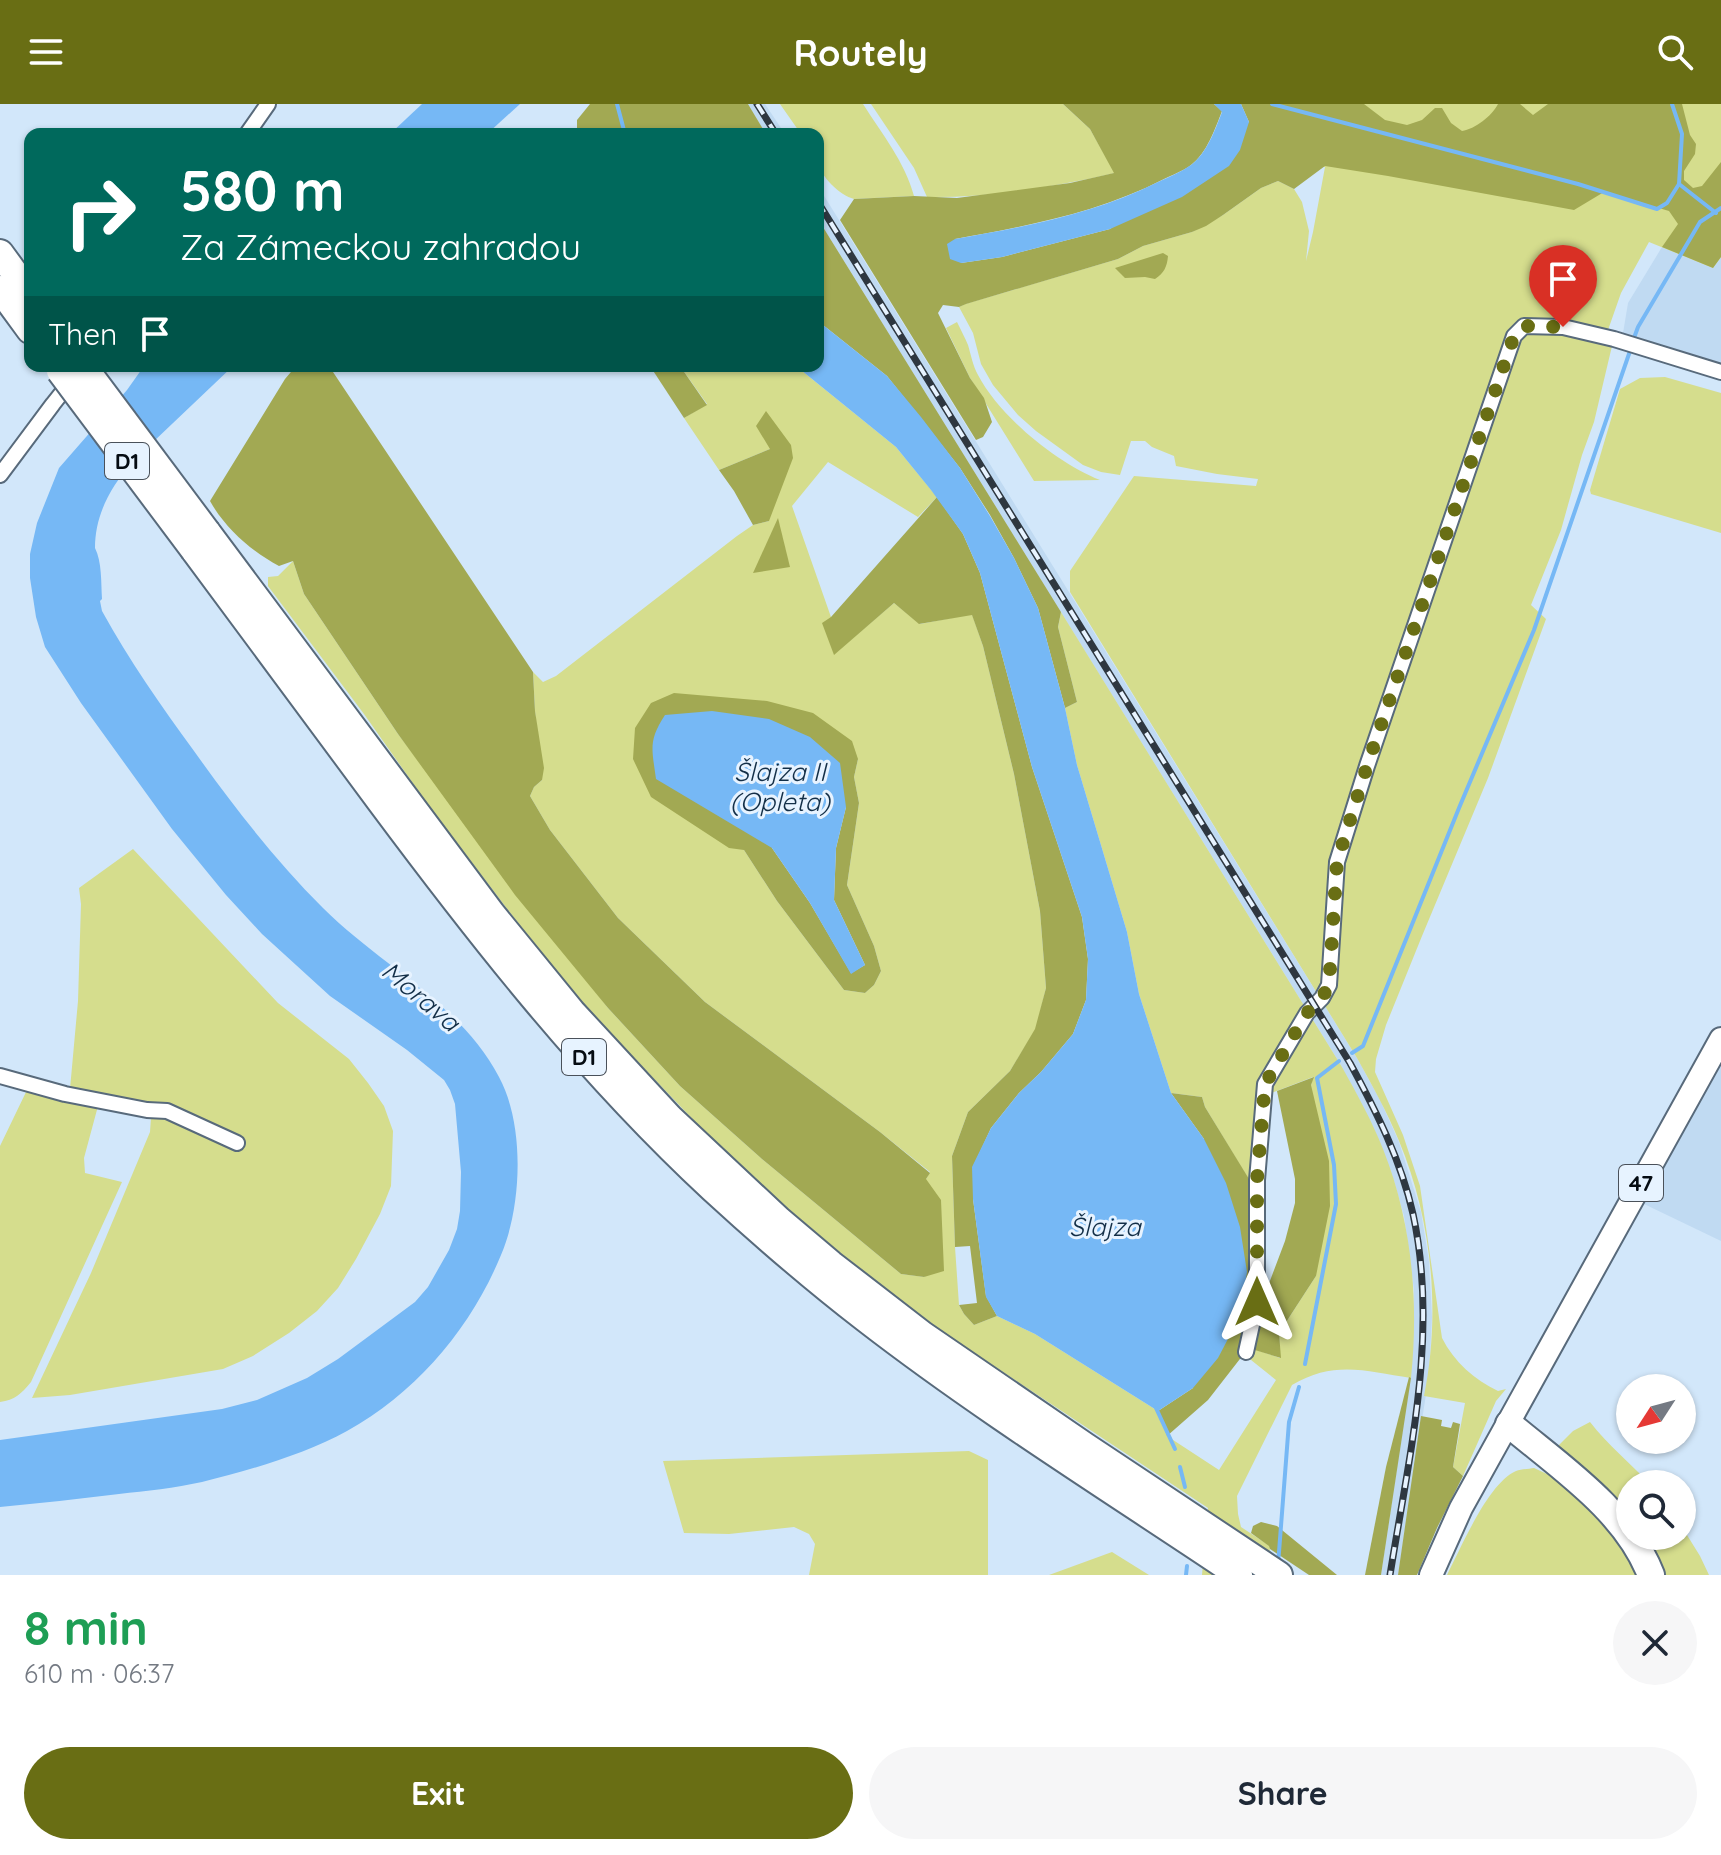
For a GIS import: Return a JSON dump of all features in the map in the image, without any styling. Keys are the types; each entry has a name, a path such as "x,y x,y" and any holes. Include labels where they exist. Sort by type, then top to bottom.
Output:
{"highway":[{"path":"0,253 24,286"},
{"path":"0,289 24,322"},
{"name":"D1","path":"75,372 200,541 428,864 514,976 604,1080 656,1134 765,1236 867,1321 990,1409 1108,1488 1208,1546 1272,1566"},
{"name":"D1","path":"200,541 492,914 582,1022 670,1118 831,1264 923,1335 1085,1446 1239,1575"},
{"path":"1509,1424 1598,1499 1616,1519"},
{"path":"1636,1550 1645,1575"},
{"path":"1637,1550 1651,1575"},
{"path":"1272,1566 1298,1575"}],"main road":[{"name":"47","path":"1431,1575 1461,1508 1721,1039"}],"street":[{"path":"251,128 268,104"},
{"path":"1246,1352 1257,1302 1257,1180 1265,1084 1307,1013 1322,998 1329,985 1337,862 1514,336 1524,326 1563,327 1614,339 1721,372"},
{"path":"0,475 53,404 69,372"},
{"path":"0,1076 65,1094 167,1111 237,1143"}],"shaded area":[{"path":"748,104 765,104 781,128 762,128"},
{"path":"824,196 1357,1058 1399,1142 1421,1212 1429,1262 1432,1317 1429,1375 1398,1575 1381,1575 1411,1373 1414,1290 1404,1216 1394,1181 1342,1067 824,229"},
{"path":"1662,247 1713,268 1721,257 1721,363 1623,333 1628,303"},
{"path":"1721,1065 1721,1241 1644,1204"}],"green space":[{"path":"590,104 748,104 762,128 577,128 577,120"},
{"path":"780,104 863,104 899,160 914,196 854,199 843,194 824,174 824,128 797,128"},
{"path":"871,104 1063,104 1090,129 1115,173 1022,191 927,197 914,168"},
{"path":"1063,104 1214,104 1222,111 1206,147 1197,160 1185,169 1139,191 1088,209 955,239 961,263 1002,257 1110,229 1249,122 1241,104 1364,104 1385,120 1407,125 1422,120 1435,108 1442,108 1451,123 1462,131 1483,121 1498,104 1520,104 1533,115 1548,104 1682,104 1690,135 1696,144 1695,154 1684,171 1684,180 1693,188 1702,186 1721,162 1721,257 1713,268 1662,247 1678,224 1669,211 1604,192 1574,210 1325,166 1294,189 1278,181 1261,188 1206,226 1143,246 1118,259 959,307 943,305 938,313 970,378 984,398 992,422 983,437 976,440 840,220 854,199 914,196 957,198 1070,183 1114,173 1090,129"},
{"path":"1261,104 1721,104 1721,257 1713,268 1649,242 1621,293 1608,330 1612,346 1594,422 1561,530 1531,605 1546,619 1488,778 1386,1025 1376,1059 1375,1072 1403,1135 1420,1186 1442,1338 1473,1376 1498,1391 1506,1389 1496,1401 1463,1476 1453,1467 1465,1403 1424,1396 1432,1332 1430,1267 1419,1202 1394,1130 1357,1058 1070,592 1070,571 1134,476 1256,486 1258,479 1176,466 1174,456 1145,441 1131,441 1120,475 1083,465 1018,415 993,385 981,364 973,333 959,307 1118,259 1143,246 1192,232 1261,188 1278,181 1294,189 1302,202 1309,231 1306,261 1325,167 1254,160"},
{"path":"824,229 1061,612 1058,627 1077,702 1065,708 1038,608 990,515 960,468 887,376 824,326"},
{"path":"1163,253 1168,256 1167,263 1155,279 1125,278 1115,268"},
{"path":"957,322 978,375 1000,407 1048,450 1100,480 1034,481 970,378 946,328"},
{"path":"291,372 333,372 533,672 535,711 544,768 542,780 530,796 550,830 618,918 705,1002 930,1173 926,1179 941,1200 944,1271 924,1277 901,1274 762,1159 680,1086 608,1008 515,895 398,734 304,594 293,561 279,566 249,546 223,521 210,501"},
{"path":"654,372 684,372 707,405 684,418"},
{"path":"684,372 803,372 896,447 937,497 918,517 828,462 792,506 831,617 834,654 894,603 920,624 972,614 983,646 1014,774 1040,911 1046,988 1036,1029 1010,1071 968,1112 952,1156 959,1305 974,1325 997,1316 1035,1334 1158,1411 1167,1436 1219,1470 1276,1380 1246,1356 1245,1346 1280,1358 1279,1333 1316,1276 1313,1077 1269,1094 1263,1181 1249,1180 1202,1097 1171,1093 1139,994 1127,932 1077,765 1065,708 1077,702 1058,627 1061,612 1342,1067 1369,1118 1393,1177 1407,1233 1414,1320 1411,1378 1336,1370 1307,1377 1292,1385 1237,1496 1241,1527 1270,1546 1268,1575 1202,1575 1208,1508 944,1333 795,1216 724,1152 591,1013 527,935 268,586 268,577 278,576 293,561 304,594 398,734 608,1008 680,1086 762,1159 901,1274 925,1277 926,1179 930,1172 705,1002 618,918 550,830 530,796 542,780 533,672 543,682 556,676 737,536 753,525 769,521 770,449 719,470 684,418 707,404","holes":["858,759 854,777 859,803 847,885 874,946 881,971 874,985 865,993 844,990 777,901 744,850"]},
{"path":"1665,377 1721,393 1721,533 1591,494 1620,389 1640,378"},
{"path":"766,411 791,445 793,458 769,521 753,525 719,470 770,449 756,426"},
{"path":"937,497 963,534 980,573 1032,767 1082,917 1088,959 1086,1000 1073,1034 991,1128 973,1167 973,1199 986,1296 997,1316 974,1325 959,1305 977,1303 970,1246 955,1247 952,1156 968,1112 1010,1071 1035,1029 1046,988 1040,911 1014,774 983,646 972,615 919,624 894,603 834,655 822,623 831,617"},
{"path":"778,518 790,567 753,573"},
{"path":"674,693 767,701 813,713 852,741 858,759 854,777 859,803 847,885 874,946 881,971 874,985 865,993 844,990 777,901 744,850 729,848 651,797 633,759 635,728 651,703","holes":["846,807 836,848 834,900 865,965 851,973 810,903 772,848"]},
{"path":"133,849 278,1003 349,1059 368,1083 384,1106 393,1131 391,1186 380,1214 338,1288 317,1311 253,1356 223,1369 70,1395 32,1398 91,1273 150,1132 152,1103 70,1089 78,1001 79,888"},
{"path":"1314,1077 1311,1085 1329,1161 1330,1206 1316,1276 1279,1333 1281,1358 1245,1347 1243,1355 1208,1400 1167,1436 1158,1411 1193,1388 1204,1139 1171,1093 1202,1097 1249,1179 1263,1181 1262,1302 1285,1241 1295,1203 1295,1179 1277,1091"},
{"path":"27,1090 98,1106 84,1158 85,1173 122,1182 31,1382 17,1396 0,1402 0,1146"},
{"path":"1409,1377 1381,1575 1365,1575 1386,1467"},
{"path":"1421,1416 1442,1420 1441,1426 1451,1428 1453,1422 1460,1424 1453,1467 1463,1476 1417,1575 1398,1575"},
{"path":"1590,1422 1616,1450 1616,1454 1620,1454 1636,1470 1616,1470 1616,1506 1555,1449 1573,1431"},
{"path":"969,1451 988,1460 988,1575 809,1575 815,1544 809,1534 794,1527 729,1534 684,1533 663,1461"},
{"path":"1534,1468 1569,1488 1593,1509 1614,1535 1616,1550 1624,1550 1637,1575 1447,1575 1476,1517 1495,1489 1516,1471"},
{"path":"1261,1522 1277,1526 1337,1575 1309,1575 1270,1549 1251,1533 1253,1526"},
{"path":"1652,1550 1696,1550 1709,1575 1663,1575 1659,1559"},
{"path":"1112,1552 1149,1575 1049,1575"}],"water":[{"path":"422,104 520,104 494,128 396,128"},
{"path":"1214,104 1241,104 1249,122 1240,150 1229,166 1182,197 1110,229 1002,257 961,263 950,259 947,244 955,239 1084,211 1134,193 1183,170 1202,154 1213,134 1222,112"},
{"name":"Šlajza","path":"824,326 887,376 960,468 1014,558 1038,608 1077,765 1127,932 1139,994 1171,1093 1204,1139 1226,1183 1240,1227 1247,1272 1240,1316 1218,1358 1193,1388 1158,1411 1035,1334 997,1316 986,1297 973,1199 972,1167 991,1128 1073,1034 1086,1000 1088,959 1082,917 1032,767 980,573 963,534 896,447 803,372 824,372"},
{"name":"Morava","path":"140,372 227,372 132,462 111,491 101,512 95,548 101,572 102,611 170,717 272,852 345,929 442,1006 483,1051 499,1077 513,1118 517,1141 516,1190 501,1255 489,1282 458,1332 419,1377 347,1431 294,1455 202,1482 0,1507 0,1440 222,1409 257,1400 307,1378 338,1359 415,1302 428,1287 449,1250 460,1211 461,1172 455,1104 444,1080 330,996 262,934 226,895 172,829 81,703 45,647 36,617 30,578 30,554 37,523 59,468"},
{"name":"Šlajza II (Opleta)","path":"712,711 769,719 810,737 840,763 846,807 836,848 834,900 865,965 851,974 810,903 772,848 656,779 653,746 665,715"}],"waterway":[{"path":"617,104 623,128"},
{"path":"1272,104 1578,184 1657,209 1667,203 1679,184"},
{"path":"1672,104 1682,134 1679,184 1716,213"},
{"path":"1634,338 1700,222 1721,208"},
{"path":"1352,1053 1363,1046 1534,630 1630,351"},
{"path":"1305,1364 1336,1204 1334,1165 1317,1078 1339,1061"},
{"path":"1278,1565 1289,1422 1299,1387"},
{"path":"1156,1408 1175,1449"},
{"path":"1180,1467 1185,1487"},
{"path":"1186,1575 1187,1566"}],"railway":[{"path":"757,104 772,128"},
{"path":"824,212 1350,1063 1395,1155 1413,1214 1423,1304 1418,1394 1390,1575"}],"route":[{"path":"1257,1302 1257,1180 1265,1084 1307,1013 1322,998 1329,985 1337,862 1514,336 1524,326 1563,327"}]}
